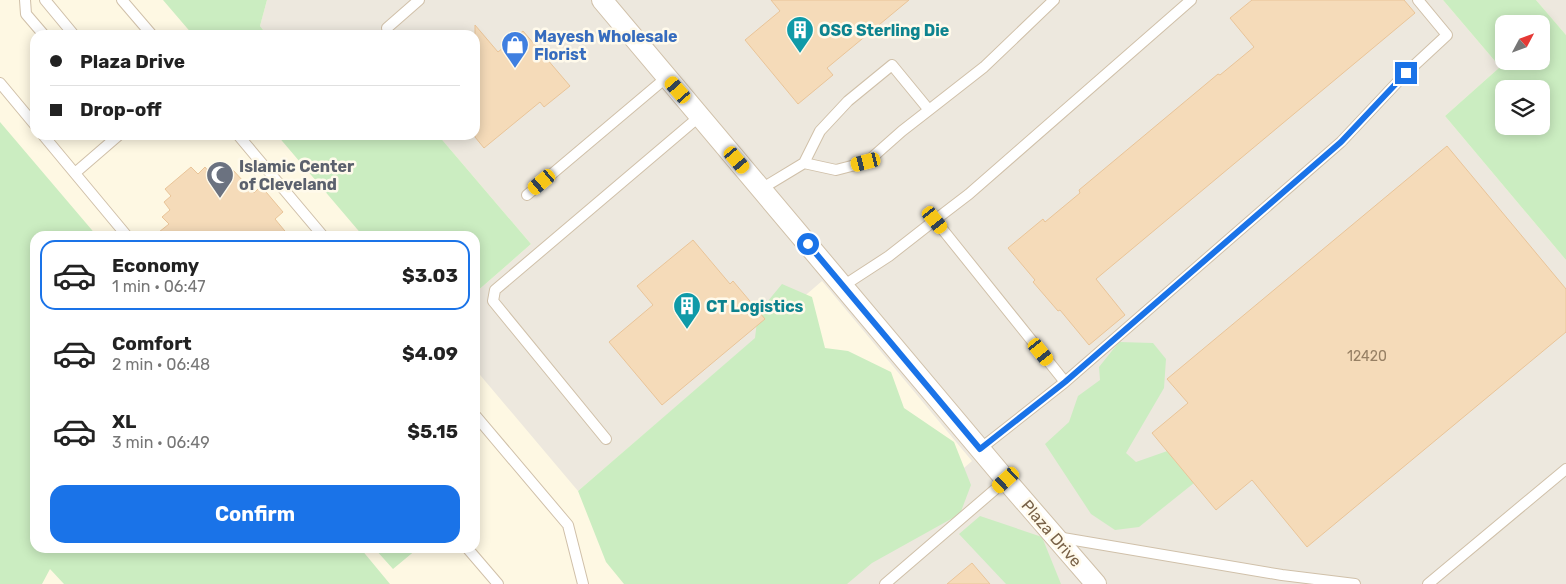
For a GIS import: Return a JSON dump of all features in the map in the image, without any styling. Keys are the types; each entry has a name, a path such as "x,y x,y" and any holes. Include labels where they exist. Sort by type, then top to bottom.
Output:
{"street":[{"name":"Plaza Drive","path":"602,0 1006,480 1096,584"}],"lane":[{"path":"25,0 26,14 40,30"},
{"path":"45,0 70,30"},
{"path":"122,0 148,30"},
{"path":"387,28 419,0"},
{"path":"804,163 836,170 866,162 984,66 1054,0"},
{"path":"844,286 889,256 969,194 1192,0"},
{"path":"980,449 1065,382 1341,142 1406,73 1447,34 1418,0"},
{"path":"761,188 804,163 820,131 848,101 892,65 929,110"},
{"path":"527,195 667,77"},
{"path":"0,83 30,119"},
{"path":"606,439 493,301 495,290 700,116"},
{"path":"47,140 124,231"},
{"path":"75,173 113,140"},
{"path":"242,140 320,231"},
{"path":"935,220 1065,382"},
{"path":"480,421 568,525 583,584"},
{"path":"1428,584 1566,469"},
{"path":"885,584 1006,480"},
{"path":"1056,537 1282,575 1355,584"},
{"path":"471,553 498,584"}],"shaded area":[{"path":"267,0 1443,0 1495,61 1495,70 1497,70 1445,116 1566,260 1566,584 831,584 972,461 822,281 578,491 480,375 480,289 531,244 442,140 480,140 480,30 263,30 260,26"},
{"path":"1536,0 1566,0 1566,35 1550,15"}],"green space":[{"path":"163,0 267,0 260,26 263,30 189,30"},
{"path":"1443,0 1536,0 1549,15 1495,15 1495,61"},
{"path":"1550,16 1566,35 1566,260 1445,116 1497,70 1550,70"},
{"path":"0,122 93,231 30,231 30,553 364,553 390,584 64,584 50,569 42,584 0,584"},
{"path":"281,140 442,140 531,244 480,289 480,231 359,231"},
{"path":"782,284 812,297 825,348 848,351 891,372 904,408 954,442 971,485 960,514 872,563 847,584 624,584 606,562 578,491 755,338 758,313"},
{"path":"1119,342 1153,343 1166,359 1164,388 1126,453 1136,462 1173,449 1199,479 1139,527 1115,530 1091,514 1045,444 1069,422 1078,396 1100,380 1099,367"},
{"path":"980,516 1042,537 1061,584 1006,584 959,534"},
{"path":"379,553 412,553 393,569"}],"building":[{"name":"OSG Sterling Die","path":"771,0 909,0 827,68 833,75 798,104 745,40 780,11"},
{"path":"1252,0 1404,0 1415,13 1096,279 1125,315 1089,345 1060,310 1058,311 1033,282 1035,280 1008,248 1043,219 1045,222 1080,193 1079,190 1218,74 1220,75 1254,47 1230,18"},
{"name":"Mayesh Wholesale Florist","path":"480,31 498,52 523,31 570,86 544,107 540,102 484,148 477,140 480,140"},
{"path":"1447,146 1566,289 1566,332 1307,547 1252,480 1216,510 1152,433 1188,403 1167,379"},
{"name":"Islamic Center of Cleveland","path":"191,167 198,174 205,167 212,176 220,169 226,177 233,170 254,193 261,186 283,212 275,219 285,231 160,231 169,224 162,217 170,210 164,202 171,196 165,189"},
{"name":"CT Logistics","path":"693,240 730,284 733,281 765,319 662,405 609,342 653,305 637,286"},
{"path":"972,563 990,584 947,584"}],"place":[{"name":"OSG Sterling Die","path":"800,54"},
{"name":"Mayesh Wholesale Florist","path":"515,69"},
{"name":"Islamic Center of Cleveland","path":"220,199"},
{"name":"CT Logistics","path":"687,330"}],"route":[{"path":"808,244 980,449 1065,382 1341,142 1406,73"}]}
